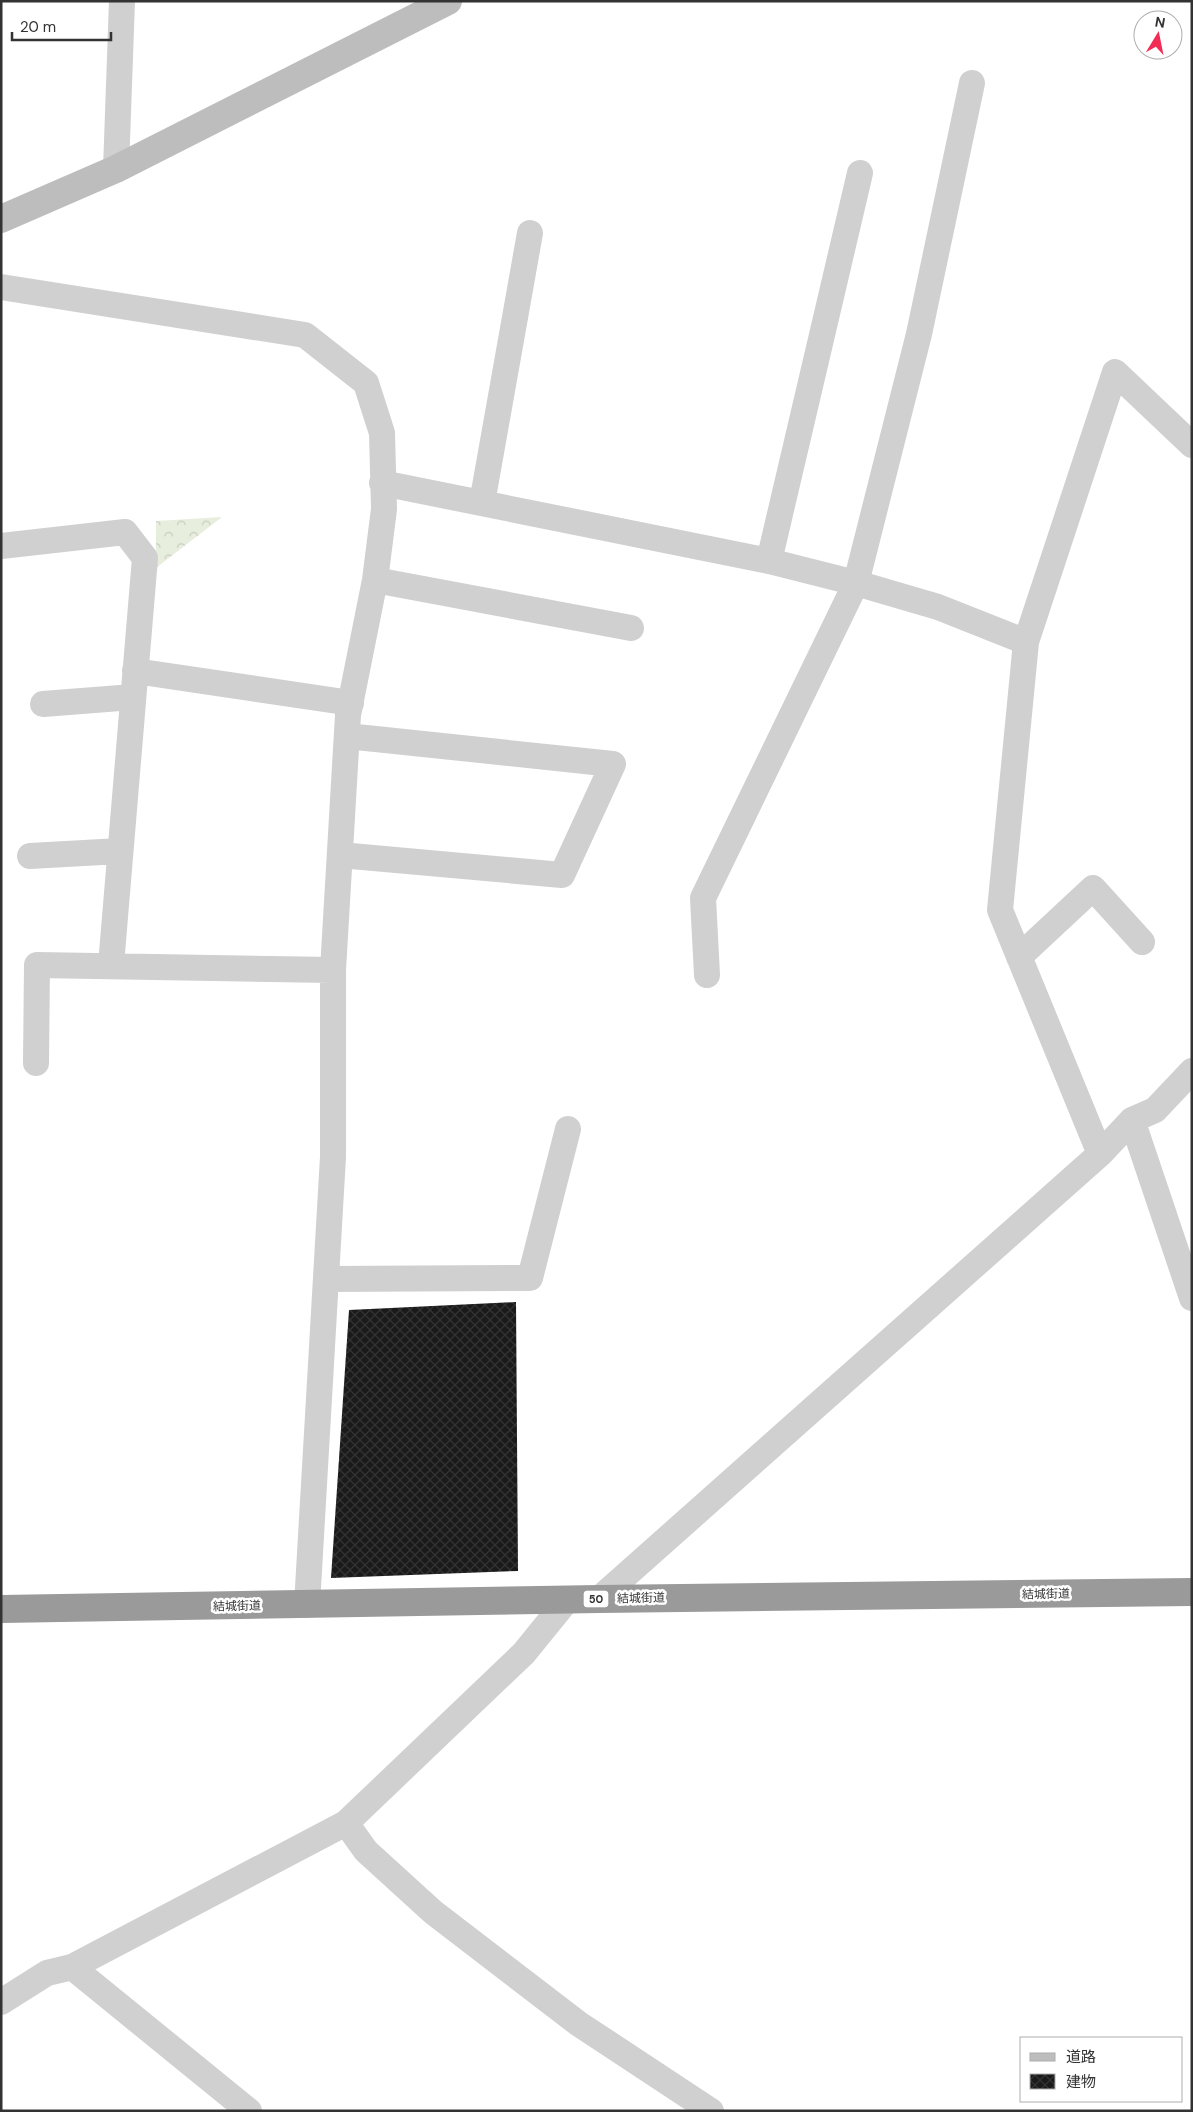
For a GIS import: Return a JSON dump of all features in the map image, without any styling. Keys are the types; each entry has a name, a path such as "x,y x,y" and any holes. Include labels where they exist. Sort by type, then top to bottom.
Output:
{"highway":[{"name":"結城街道","path":"1,1609 1192,1592"}],"street":[{"path":"116,169 122,1"},
{"path":"1,219 116,169 436,4"},
{"path":"707,975 703,898 856,582 919,334 972,83"},
{"path":"769,560 860,173"},
{"path":"482,503 530,233"},
{"path":"1,287 305,335 366,383 382,433 384,509 375,580 351,703 347,736 333,970 333,1157 307,1605"},
{"path":"1100,1154 1000,910 1026,642 1115,372 1192,445"},
{"path":"382,484 769,560 856,582 938,607 1026,642"},
{"path":"1,546 125,532 145,558 111,966"},
{"path":"375,580 631,628"},
{"path":"43,704 134,684 351,703"},
{"path":"340,855 562,875 613,764 347,736"},
{"path":"30,856 120,851"},
{"path":"1019,956 1093,888 1142,942"},
{"path":"36,1063 37,965 333,970"},
{"path":"599,1599 1100,1154 1132,1120 1155,1110 1192,1071"},
{"path":"1132,1120 1192,1298"},
{"path":"326,1280 530,1278 568,1128"},
{"path":"1,2002 47,1973 72,1967 346,1824 524,1653 567,1600"},
{"path":"346,1824 366,1851 433,1912 579,2024 711,2111"},
{"path":"72,1967 249,2111"}],"green space":[{"path":"222,517 156,568 156,521"}],"building":[{"path":"516,1302 518,1571 331,1578 349,1310"}]}
